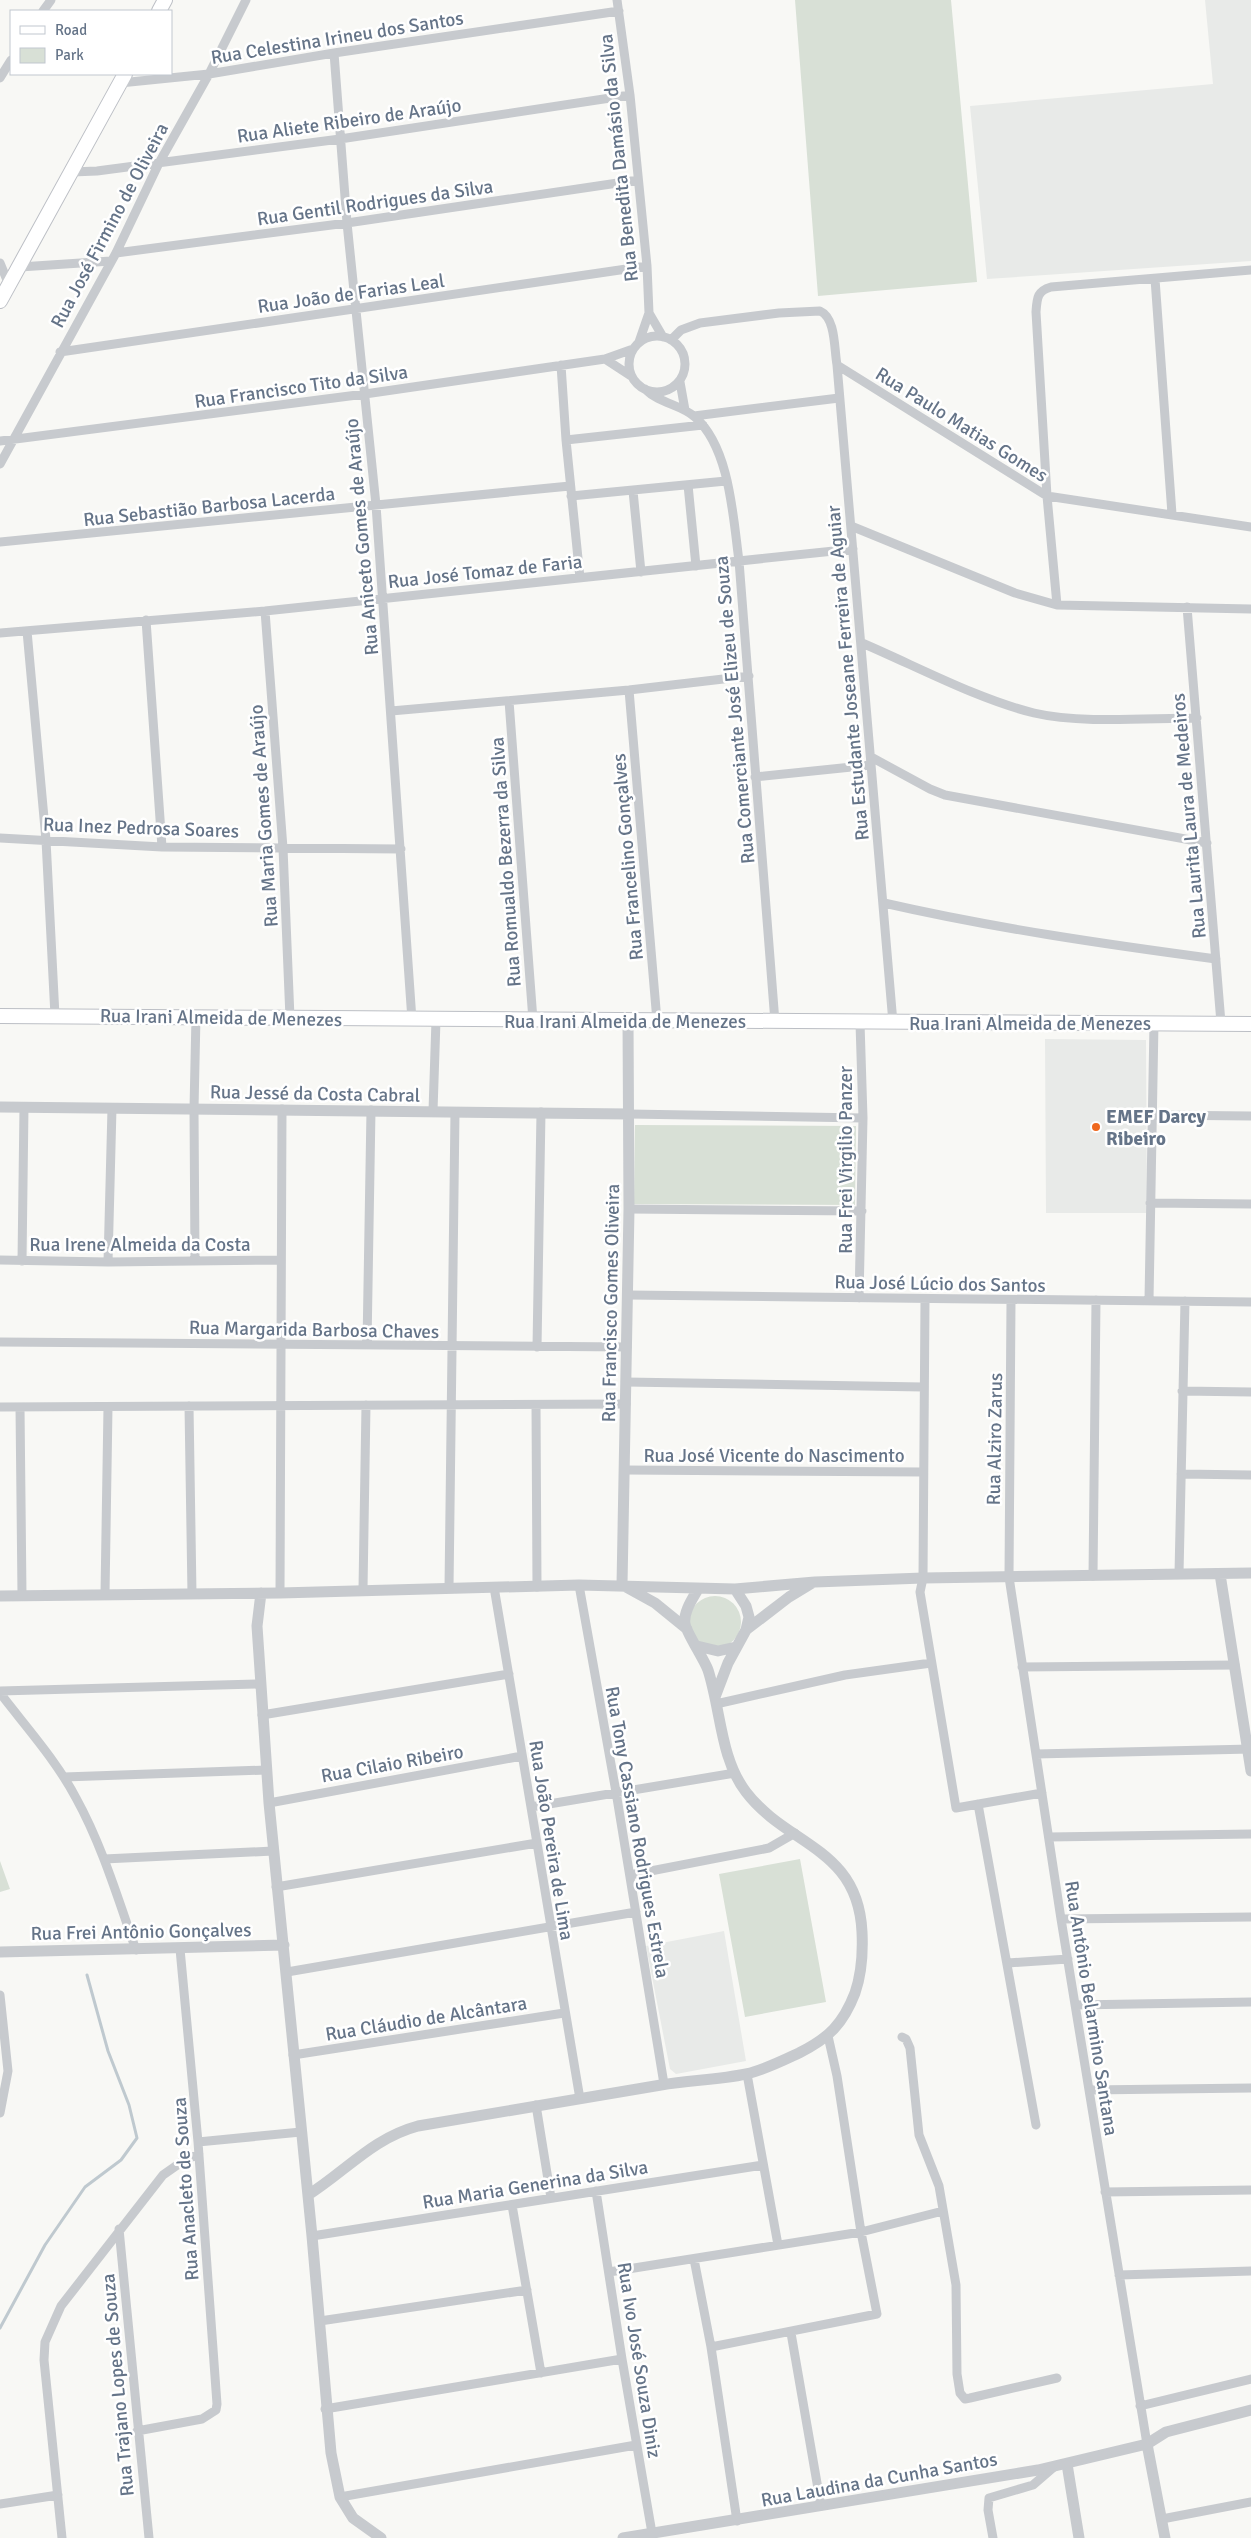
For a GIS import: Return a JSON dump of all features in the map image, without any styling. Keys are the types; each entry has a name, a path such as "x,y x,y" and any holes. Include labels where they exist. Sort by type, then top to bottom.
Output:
{"main road":[{"path":"0,301 122,78"},
{"name":"Rua Irani Almeida de Menezes","path":"0,1016 196,1016 412,1020 657,1020 860,1023 1154,1022 1251,1024"}],"street":[{"name":"Rua José Firmino de Oliveira","path":"0,464 114,257 159,163 209,74 246,0"},
{"name":"Rua Benedita Damásio da Silva","path":"617,0 630,95 647,266 649,313 636,345"},
{"name":"Rua Celestina Irineu dos Santos","path":"122,78 209,74 334,53 619,11"},
{"name":"Rua Aniceto Gomes de Araújo","path":"334,53 347,223 358,309 376,506 412,1020"},
{"path":"0,77 10,62"},
{"name":"Rua Aliete Ribeiro de Araújo","path":"72,172 159,163 340,139 630,95"},
{"name":"Rua Gentil Rodrigues da Silva","path":"20,267 114,257 638,180"},
{"path":"0,263 9,285"},
{"name":"Rua João de Farias Leal","path":"60,352 647,266"},
{"path":"1057,604 1047,496 1036,312 1038,294 1042,289 1051,287 1251,270"},
{"path":"1155,279 1172,514"},
{"name":"Rua Estudante Joseane Ferreira de Aguiar","path":"667,338 695,324 779,313 820,311 825,313 830,321 837,365 862,642 893,1023"},
{"name":"Rua Benedita Damásio da Silva","path":"649,313 667,338"},
{"path":"631,376 629,358 636,345 655,336 667,338 681,349 685,362 680,382 684,410"},
{"name":"Rua Francisco Tito da Silva","path":"0,441 366,394 605,359 636,345"},
{"path":"605,359 631,376 644,389 663,392 680,382"},
{"path":"561,365 570,486 580,578"},
{"name":"Rua Paulo Matias Gomes","path":"837,365 1047,496 1251,527"},
{"name":"Rua Comerciante José Elizeu de Souza","path":"644,389 662,402 694,416 703,425 720,459 726,481 739,561 775,1022"},
{"path":"694,416 839,398"},
{"path":"566,440 703,425"},
{"path":"571,496 726,481"},
{"path":"688,485 696,566"},
{"name":"Rua Sebastião Barbosa Lacerda","path":"0,542 570,486"},
{"path":"633,490 641,572"},
{"path":"851,526 1015,593 1057,604 1251,609"},
{"name":"Rua José Tomaz de Faria","path":"0,633 265,611 383,597 853,549"},
{"name":"Rua Laurita Laura de Medeiros","path":"1188,607 1221,1023"},
{"name":"Rua Maria Gomes de Araújo","path":"265,611 283,848 290,1018"},
{"path":"146,620 162,847"},
{"path":"27,631 46,840 54,1016"},
{"path":"862,642 994,700 1034,713 1069,718 1197,718"},
{"path":"391,711 629,690 749,676"},
{"name":"Rua Francelino Gonçalves","path":"629,690 657,1020"},
{"name":"Rua Romualdo Bezerra da Silva","path":"509,701 534,1020"},
{"path":"755,777 871,761 930,789 945,794 1207,843"},
{"name":"Rua Inez Pedrosa Soares","path":"0,838 162,847 401,848"},
{"path":"884,903 971,922 1112,945 1216,959"},
{"path":"195,1260 194,1109 196,1016"},
{"path":"433,1112 436,1020"},
{"name":"Rua Francisco Gomes Oliveira","path":"622,1585 626,1470 629,1209 628,1020"},
{"path":"1149,1300 1154,1022"},
{"name":"Rua Frei Virgilio Panzer","path":"859,1298 863,1118 860,1023"},
{"name":"Rua Jessé da Costa Cabral","path":"0,1107 629,1114"},
{"path":"22,1261 24,1107"},
{"path":"108,1262 112,1108"},
{"path":"280,1593 282,1109"},
{"path":"367,1346 371,1110"},
{"path":"449,1588 455,1112"},
{"path":"537,1347 541,1112"},
{"path":"629,1114 863,1118"},
{"path":"1152,1115 1251,1116"},
{"path":"1150,1204 1251,1204"},
{"path":"629,1209 862,1211"},
{"name":"Rua Irene Almeida da Costa","path":"0,1260 108,1262 280,1260"},
{"name":"Rua José Lúcio dos Santos","path":"628,1295 1011,1301 1149,1300 1251,1302"},
{"path":"925,1300 923,1578 921,1604 956,1808 1042,1793"},
{"path":"1093,1576 1096,1300"},
{"name":"Rua Alziro Zarus","path":"1009,1577 1011,1301"},
{"path":"1179,1574 1184,1301"},
{"name":"Rua Margarida Barbosa Chaves","path":"0,1342 627,1347"},
{"path":"626,1382 923,1387"},
{"path":"1182,1391 1251,1392"},
{"path":"0,1408 626,1404"},
{"path":"536,1405 537,1587"},
{"path":"189,1406 192,1594"},
{"path":"363,1590 366,1406"},
{"path":"20,1407 22,1595"},
{"path":"105,1594 108,1407"},
{"name":"Rua José Vicente do Nascimento","path":"626,1470 923,1472"},
{"path":"1181,1474 1251,1475"},
{"path":"0,1596 280,1593 579,1585 735,1589 815,1582 923,1578 1251,1573"},
{"path":"1220,1574 1251,1771"},
{"name":"Rua Antônio Belarmino Santana","path":"1009,1577 1061,1919 1147,2444"},
{"path":"746,1630 789,1597 815,1582"},
{"name":"Rua Tony Cassiano Rodrigues Estrela","path":"579,1585 616,1792 664,2084"},
{"path":"622,1585 655,1603 687,1629"},
{"name":"Rua João Pereira de Lima","path":"494,1587 564,2013 580,2099"},
{"path":"308,2195 326,2183 354,2158 398,2131 536,2105 664,2084 747,2074 801,2052 828,2036 839,2026 855,1993 862,1968 862,1923 849,1883 824,1854 757,1804 745,1791 735,1772 727,1751 707,1669 685,1623 688,1607 698,1589"},
{"path":"716,1700 736,1647 746,1630 749,1617 746,1606 735,1589"},
{"path":"261,1593 257,1626 266,1770 320,2321 325,2409 333,2473 340,2497 353,2518 368,2531 381,2538"},
{"path":"697,1646 718,1651 736,1647"},
{"path":"716,1700 845,1675 930,1662"},
{"path":"1022,1667 1235,1665"},
{"path":"262,1715 509,1674"},
{"path":"0,1692 260,1684"},
{"path":"0,1692 64,1777 86,1817 104,1859 136,1950"},
{"path":"1036,1754 1249,1750"},
{"name":"Rua Cilaio Ribeiro","path":"269,1803 522,1756"},
{"path":"64,1777 266,1770"},
{"path":"531,1807 735,1772"},
{"path":"978,1804 1036,2125"},
{"path":"630,1875 769,1848 795,1833"},
{"path":"1049,1837 1251,1834"},
{"path":"276,1887 537,1843"},
{"path":"104,1859 273,1851"},
{"path":"287,1972 636,1912"},
{"path":"1061,1919 1251,1917"},
{"name":"Rua Frei Antônio Gonçalves","path":"0,1952 284,1945"},
{"name":"Rua Anacleto de Souza","path":"137,2431 202,2419 216,2410 218,2398 198,2142 180,1949"},
{"path":"1008,1963 1068,1959"},
{"path":"0,1995 8,2071 0,2113"},
{"path":"1076,2004 1251,2002"},
{"name":"Rua Cláudio de Alcântara","path":"293,2055 564,2013"},
{"path":"711,2347 877,2314 861,2232 837,2076 828,2036"},
{"path":"902,2037 909,2042 919,2135 936,2176 957,2293 958,2374 962,2397 970,2398 1057,2378"},
{"path":"747,2074 778,2245"},
{"path":"1089,2090 1251,2088"},
{"path":"536,2105 551,2198"},
{"path":"198,2142 301,2132"},
{"path":"62,2538 44,2360 45,2342 61,2306 119,2229 164,2174 199,2154"},
{"name":"Rua Maria Generina da Silva","path":"312,2236 763,2165"},
{"name":"Rua Ivo José Souza Diniz","path":"596,2190 652,2534"},
{"path":"1105,2192 1251,2190"},
{"path":"512,2205 541,2373"},
{"path":"609,2272 861,2232 943,2211"},
{"name":"Rua Trajano Lopes de Souza","path":"119,2229 137,2431 149,2538"},
{"path":"694,2259 711,2347 737,2521"},
{"path":"1119,2275 1251,2271"},
{"path":"320,2321 526,2290"},
{"path":"791,2332 822,2506"},
{"path":"325,2409 622,2359"},
{"path":"1140,2406 1251,2379"},
{"path":"1055,2466 1147,2444 1166,2432 1251,2410"},
{"path":"1147,2444 1165,2538"},
{"path":"340,2497 636,2445"},
{"path":"1067,2464 1078,2538"},
{"name":"Rua Laudina da Cunha Santos","path":"623,2538 737,2521 1055,2466"},
{"name":"Rua Laudina da Cunha Santos","path":"993,2538 987,2502 992,2496 1033,2485 1055,2466"},
{"path":"0,2504 58,2495"},
{"path":"1162,2519 1251,2502"}],"shaded area":[{"path":"1205,0 1251,0 1251,261 987,279 970,106 1213,84"},
{"name":"EMEF Darcy Ribeiro","path":"1045,1039 1146,1040 1147,1213 1046,1213"},
{"path":"724,1931 746,2061 676,2074 670,2069 646,1946"}],"green space":[{"path":"795,0 951,0 977,282 818,296"},
{"path":"635,1125 856,1126 855,1205 634,1204"},
{"path":"715,1596 725,1598 733,1604 739,1612 741,1622 739,1632 733,1640 725,1646 715,1648 705,1646 697,1640 691,1632 689,1622 691,1612 697,1604 705,1598"},
{"path":"800,1859 826,2002 745,2017 719,1874"},
{"path":"0,1861 10,1889 0,1892"}],"waterway":[{"path":"0,2328 45,2245 85,2187 121,2160 137,2138 129,2105 108,2051 87,1975"}],"place":[{"name":"EMEF Darcy Ribeiro","path":"1096,1127"}]}
